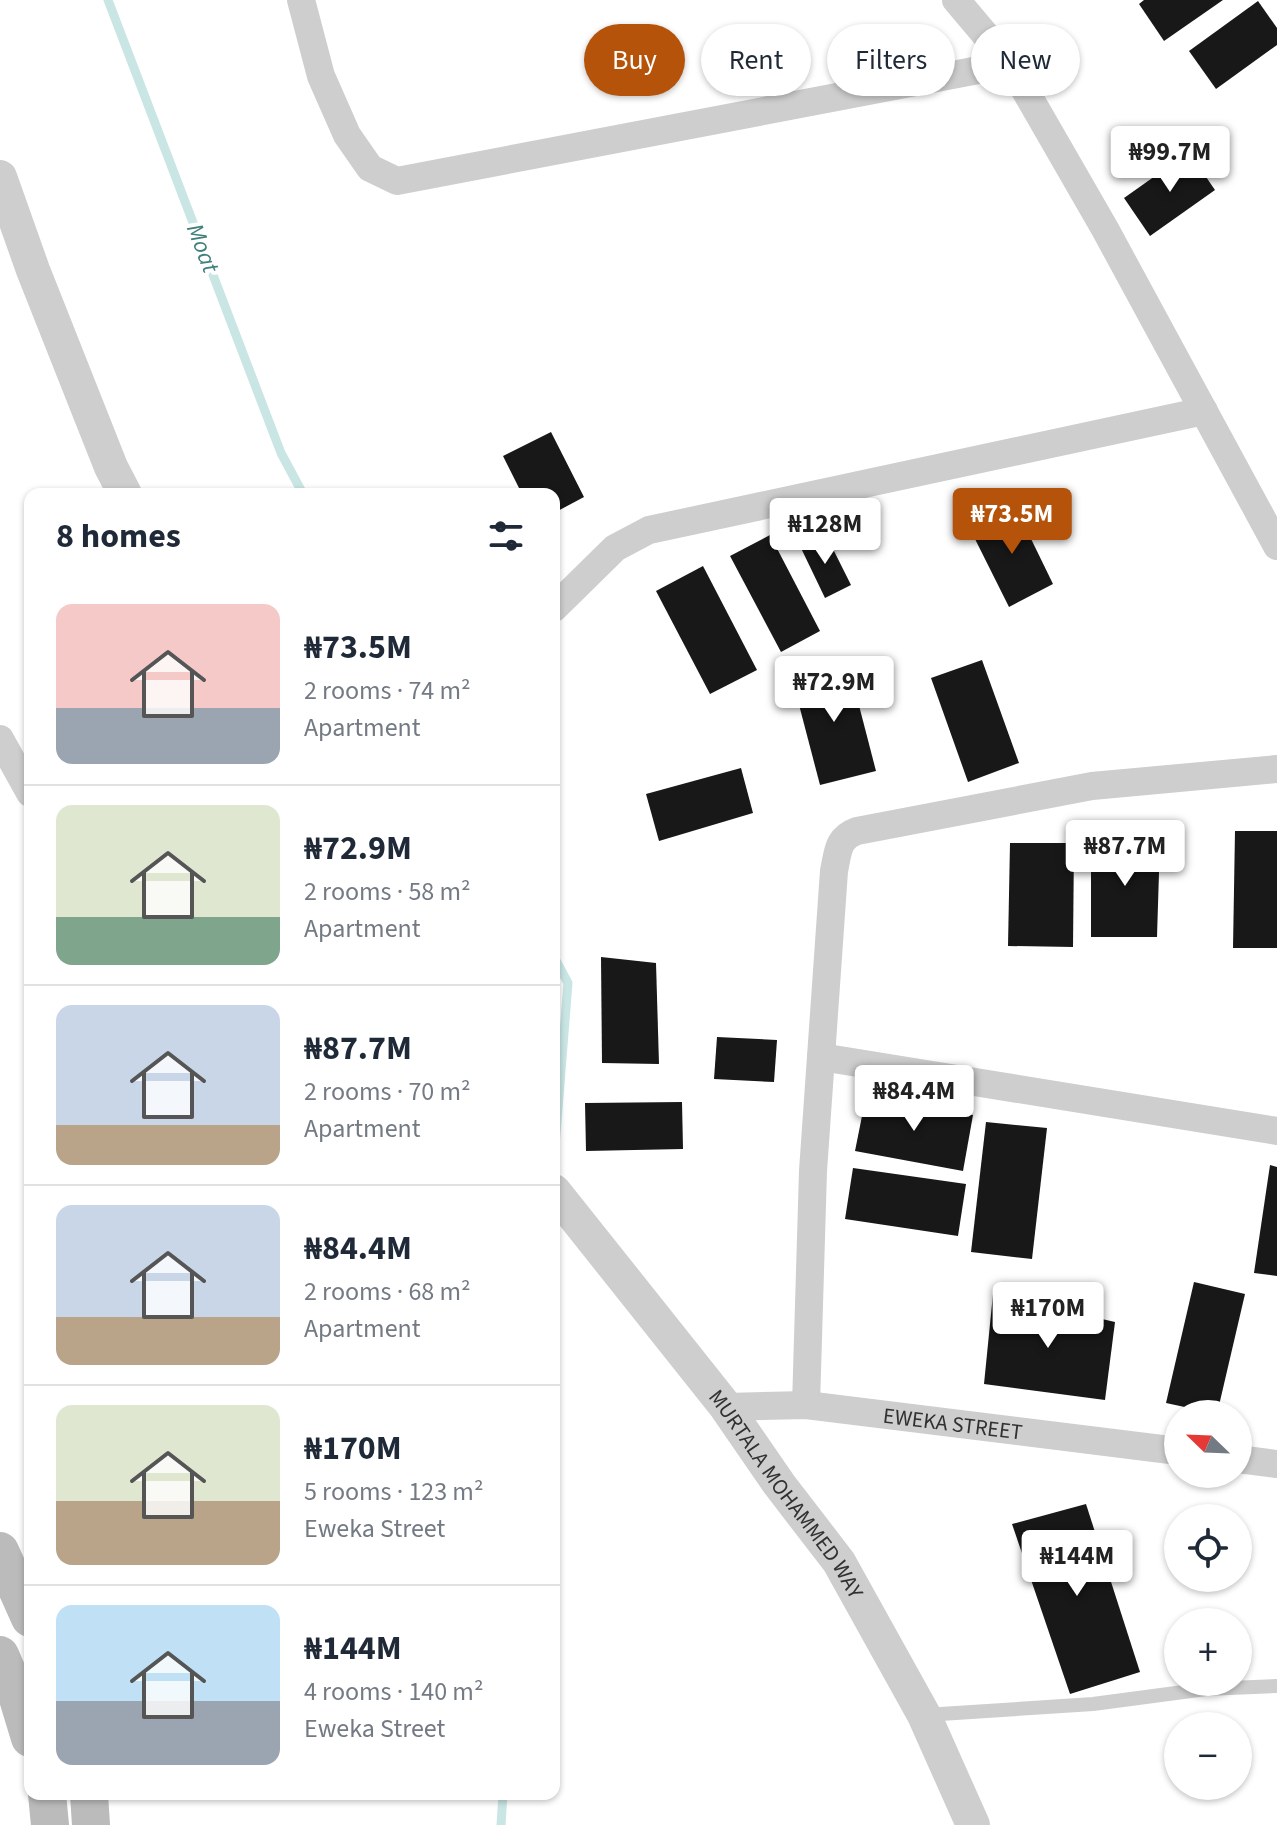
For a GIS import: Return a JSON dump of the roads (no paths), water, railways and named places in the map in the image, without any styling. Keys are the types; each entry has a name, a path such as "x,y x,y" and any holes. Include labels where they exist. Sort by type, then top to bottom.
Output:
{"main road":[{"path":"0,1551 24,1605"},
{"path":"0,1655 24,1721"},
{"path":"48,1800 50,1825"},
{"path":"89,1800 91,1825"}],"street":[{"path":"301,0 321,76 347,135 370,168 397,181 971,71"},
{"path":"956,0 976,24"},
{"path":"1028,96 1275,538"},
{"path":"0,177 33,270 122,488"},
{"path":"560,602 615,548 649,530 1204,411"},
{"path":"0,739 24,782"},
{"path":"806,1405 813,1171 834,871 840,842 846,835 1092,786 1277,769"},
{"path":"821,1057 1277,1131"},
{"name":"MURTALA MOHAMMED WAY","path":"560,1199 726,1407 779,1484 839,1562 924,1715 966,1823"},
{"name":"EWEKA STREET","path":"726,1407 806,1405 1164,1449"},
{"path":"1252,1461 1277,1464"}],"lane":[{"path":"924,1715 1093,1704 1206,1689 1277,1686"}],"waterway":[{"name":"Moat","path":"108,0 281,453 300,488"},
{"name":"Moat","path":"560,968 568,983 560,1084"},
{"name":"Moat","path":"501,1825 503,1800"}]}
